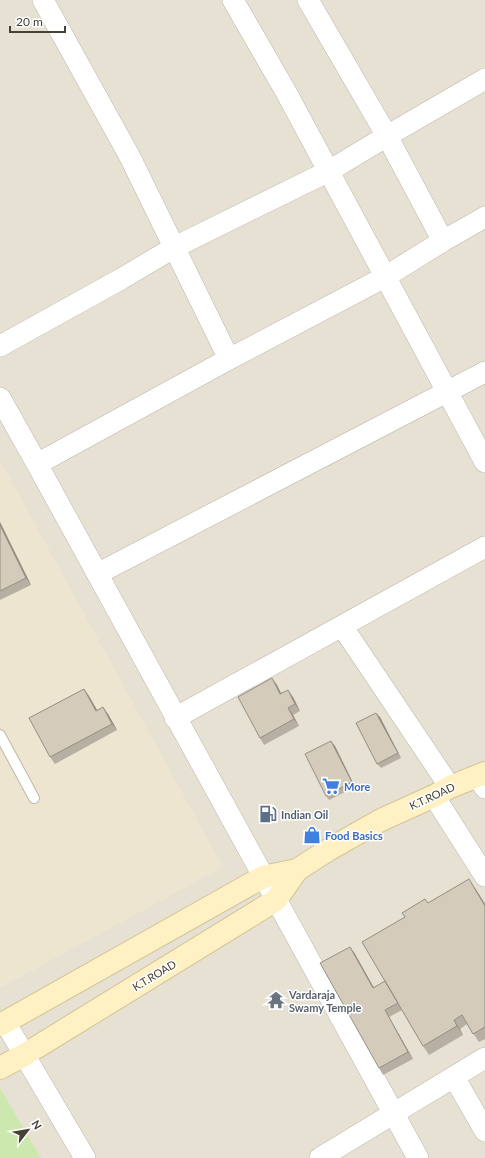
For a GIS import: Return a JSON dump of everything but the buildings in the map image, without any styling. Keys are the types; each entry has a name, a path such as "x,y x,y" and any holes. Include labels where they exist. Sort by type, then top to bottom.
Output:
{"main road":[{"name":"K.T.ROAD","path":"2,1024 263,877 297,870 328,850 381,820 442,792 482,779"},
{"name":"K.T.ROAD","path":"0,1068 24,1055 276,900 297,870"}],"street":[{"path":"43,0 130,157 229,359"},
{"path":"233,0 286,92 485,462"},
{"path":"308,0 387,136 443,241"},
{"path":"0,346 121,279 174,247 329,171 485,79"},
{"path":"37,464 229,359 385,277 443,241 485,218"},
{"path":"97,574 485,372"},
{"path":"0,398 418,1158"},
{"path":"175,718 485,547"},
{"path":"342,626 442,792 485,876"},
{"path":"2,1024 24,1055 85,1158"},
{"path":"320,1158 346,1151 393,1114 485,1058"},
{"path":"454,1077 485,1131"}],"lane":[{"path":"0,735 34,798"}],"shaded area":[{"path":"0,0 485,0 485,1158 0,1158"},
{"path":"0,460 223,867 0,988"}],"green space":[{"path":"0,1088 41,1158 0,1158"}],"place":[{"name":"More","path":"331,786"},
{"name":"Indian Oil","path":"268,814"},
{"name":"Food Basics","path":"312,835"},
{"name":"Vardaraja Swamy Temple","path":"276,1000"}]}
